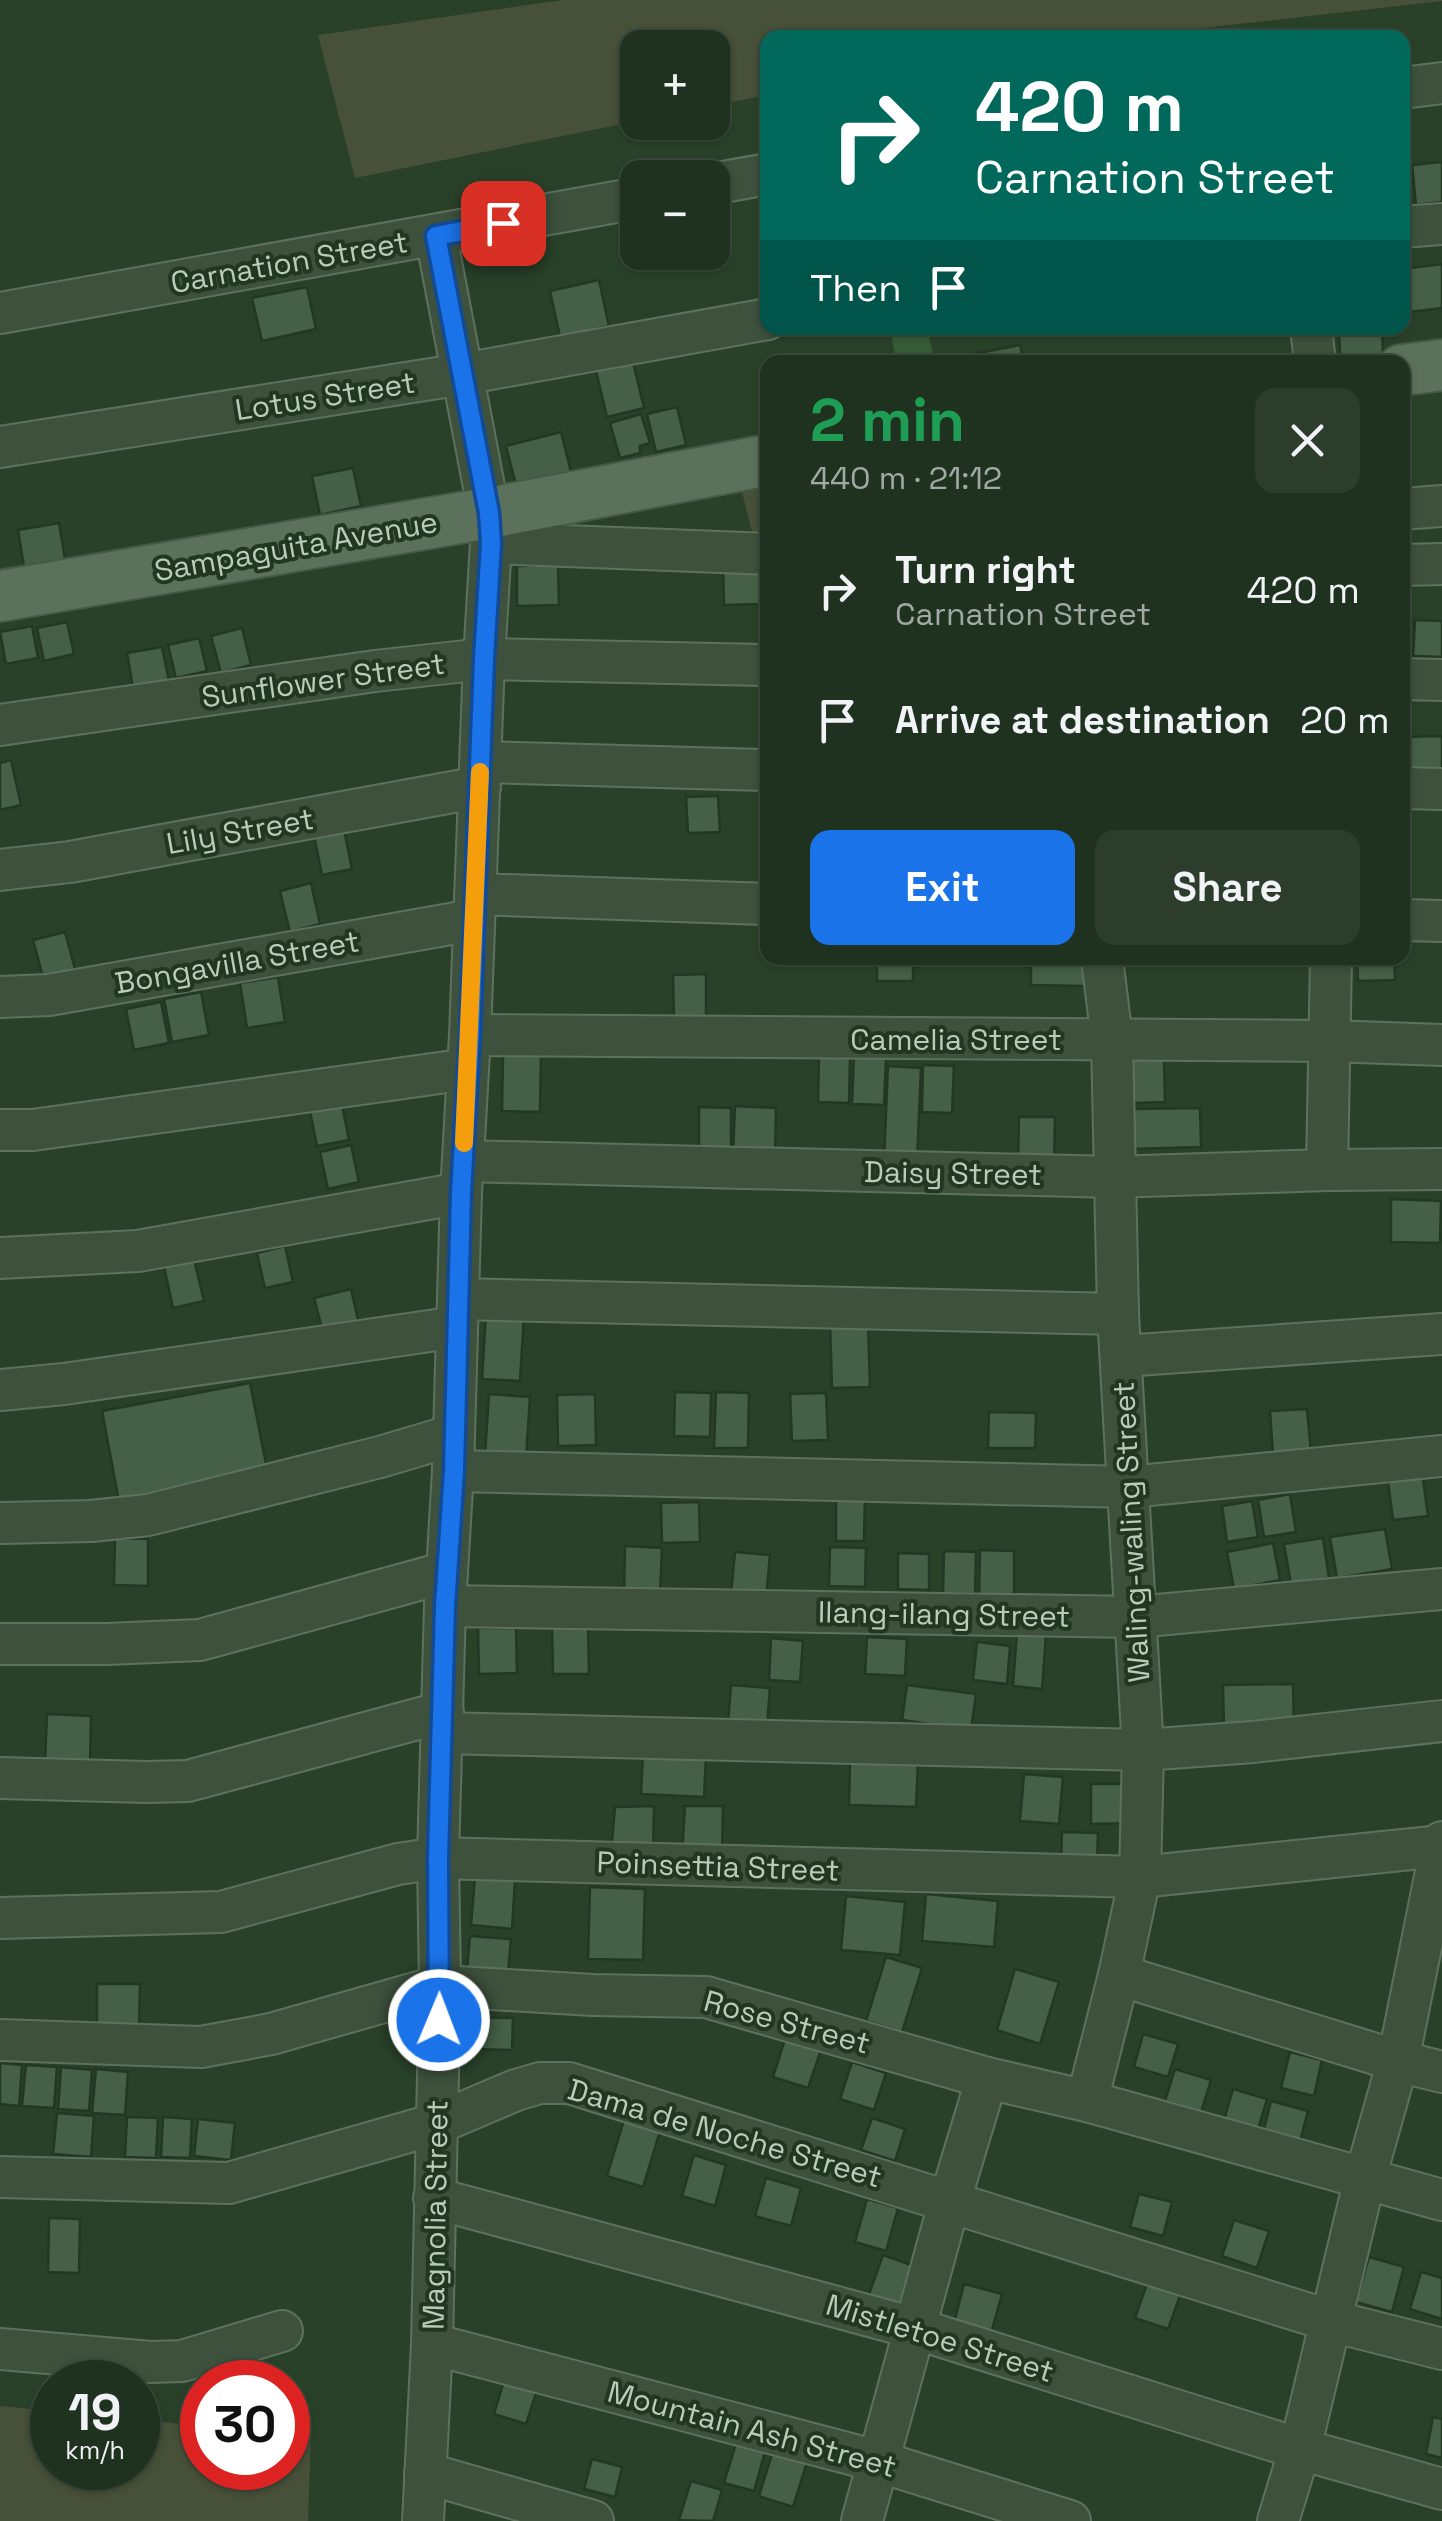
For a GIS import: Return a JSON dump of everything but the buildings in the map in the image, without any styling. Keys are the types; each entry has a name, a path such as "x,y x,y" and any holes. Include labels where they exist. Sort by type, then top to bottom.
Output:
{"main road":[{"path":"1410,369 1442,365"},
{"name":"Sampaguita Avenue","path":"0,596 490,528 760,462"}],"street":[{"path":"1410,87 1442,84"},
{"path":"730,181 760,175"},
{"name":"Carnation Street","path":"0,313 620,201"},
{"path":"1410,227 1442,224"},
{"name":"Magnolia Street","path":"424,2521 432,2344 440,1986 438,1858 446,1589 490,528 436,236"},
{"name":"Lotus Street","path":"0,447 463,374 760,320"},
{"path":"1410,509 1442,506"},
{"path":"490,528 760,553"},
{"path":"1410,564 1442,564"},
{"name":"Sunflower Street","path":"0,726 374,671 484,659 760,665"},
{"path":"1410,679 1442,680"},
{"name":"Lily Street","path":"0,870 70,862 480,775 760,770"},
{"path":"1410,788 1442,789"},
{"name":"Bongavilla Street","path":"0,996 49,996 474,907 760,904"},
{"path":"1410,920 1442,921"},
{"name":"Waling-waling Street","path":"1087,2101 1140,1877 1143,1750 1118,1314 1112,1040 1103,965"},
{"path":"1327,1170 1330,965"},
{"name":"Camelia Street","path":"0,1130 33,1130 469,1052 1112,1040 1329,1040 1442,1045"},
{"name":"Daisy Street","path":"0,1258 138,1250 462,1177 1113,1176 1442,1169"},
{"path":"0,1390 64,1384 458,1313 1118,1314"},
{"path":"1122,1356 1442,1334"},
{"path":"0,1523 91,1522 148,1515 380,1458 454,1453 1130,1487 1442,1456"},
{"name":"Ilang-ilang Street","path":"0,1644 200,1640 446,1589 1136,1617 1442,1589"},
{"path":"0,1778 188,1781 442,1722 1143,1750 1442,1721"},
{"path":"1278,2521 1300,2449 1365,2178 1435,1920 1442,1845"},
{"name":"Poinsettia Street","path":"0,1918 221,1912 398,1864 438,1858 1140,1877 1442,1845"},
{"path":"1119,1974 1442,2072"},
{"name":"Rose Street","path":"0,2040 202,2047 271,2034 440,1986 706,1997 987,2078 1087,2101 1442,2200"},
{"path":"862,2521 987,2078"},
{"name":"Dama de Noche Street","path":"0,2177 229,2183 436,2124 516,2090 569,2083 1331,2321 1442,2350"},
{"name":"Mistletoe Street","path":"434,2198 914,2328 1300,2449 1442,2489"},
{"path":"0,2349 151,2362 182,2361 282,2331"},
{"name":"Mountain Ash Street","path":"432,2344 878,2461 1070,2521"},
{"path":"425,2474 593,2521"}],"shaded area":[{"path":"563,0 1442,0 1186,30 760,30 760,96 730,103 730,30 620,30 620,124 355,178 318,35"},
{"path":"892,335 929,335 933,355 894,355"},
{"path":"760,484 760,540 754,540 741,488"},
{"path":"0,2406 30,2409 30,2490 160,2490 160,2422 180,2424 180,2490 309,2490 308,2521 0,2521"}],"slow traffic":[{"path":"464,1143 480,772"}],"route":[{"path":"439,2020 438,1858 445,1606 454,1471 461,1193 491,543 489,513 436,236 503,223"}]}
